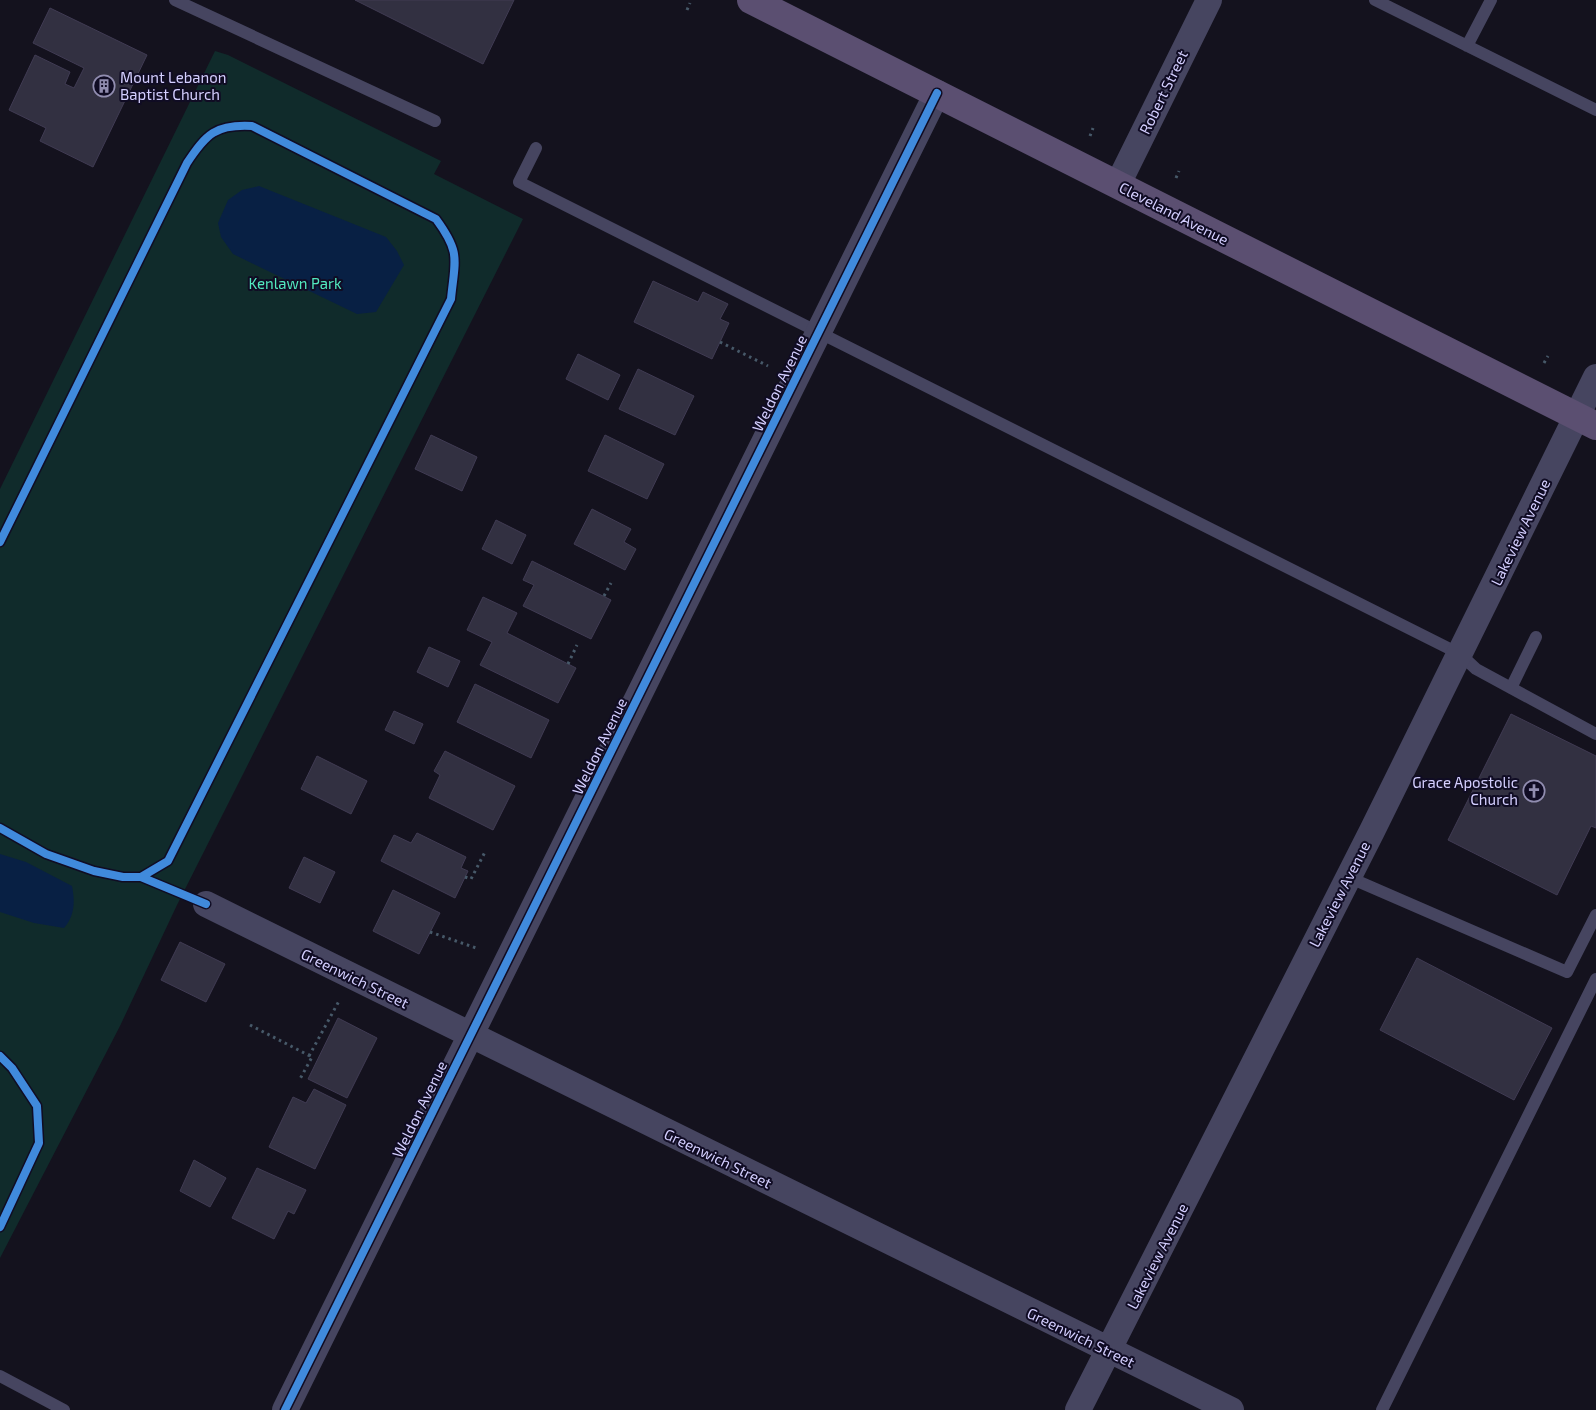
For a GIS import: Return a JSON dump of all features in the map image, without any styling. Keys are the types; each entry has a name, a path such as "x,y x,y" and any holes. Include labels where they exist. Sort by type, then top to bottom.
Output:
{"main road":[{"name":"Cleveland Avenue","path":"751,0 1587,421"}],"street":[{"name":"Robert Street","path":"1118,184 1209,0"},
{"name":"Weldon Avenue","path":"285,1410 937,94"},
{"name":"Lakeview Avenue","path":"1078,1410 1460,654 1587,421 1596,376"},
{"name":"Greenwich Street","path":"206,904 1108,1351 1231,1410"}],"lane":[{"path":"175,0 435,121"},
{"path":"1375,0 1596,110"},
{"path":"1467,46 1490,0"},
{"path":"536,148 519,182 820,331 1460,654 1472,666 1596,734"},
{"path":"1511,688 1536,637"},
{"path":"1348,878 1567,972 1596,915"},
{"path":"1382,1410 1596,979"},
{"path":"0,1376 64,1410"}],"path":[{"path":"687,10 690,3"},
{"path":"1090,136 1093,128"},
{"path":"1176,178 1180,171"},
{"path":"720,342 796,379"},
{"path":"1544,363 1548,356"},
{"path":"604,596 611,583"},
{"path":"568,664 577,645"},
{"path":"465,877 471,880 485,852"},
{"path":"430,932 469,944 507,963"},
{"path":"309,1056 352,977"},
{"path":"250,1025 312,1057 300,1079"}],"green space":[{"name":"Kenlawn Park","path":"215,51 228,55 441,161 434,174 523,219 177,905 120,1026 0,1258 0,489"}],"water":[{"path":"259,186 386,237 397,251 404,265 376,312 357,314 233,254 221,237 218,223 228,200 242,190"},
{"path":"0,854 26,862 72,886 73,908 68,923 64,928 34,923 0,912"}],"building":[{"path":"355,0 514,0 483,64"},
{"name":"Mount Lebanon Baptist Church","path":"50,8 147,55 93,167 40,141 46,128 9,110 35,55 70,72 65,84 74,88 84,68 33,43"},
{"path":"653,281 698,302 703,292 728,304 720,319 729,323 712,359 634,322"},
{"path":"578,354 620,375 608,400 566,379"},
{"path":"638,369 694,396 675,435 619,409"},
{"path":"431,435 477,457 462,491 415,469"},
{"path":"605,435 664,464 647,499 588,471"},
{"path":"592,509 631,529 624,542 636,549 625,570 574,544"},
{"path":"496,520 526,535 512,564 482,549"},
{"path":"532,561 611,600 591,639 523,606 534,585 523,580"},
{"path":"483,597 517,613 507,633 576,668 558,703 480,665 492,642 467,630"},
{"path":"429,647 460,661 448,687 417,672"},
{"path":"475,684 549,720 531,758 457,722"},
{"path":"394,711 423,724 414,744 385,730"},
{"name":"Grace Apostolic Church","path":"1511,714 1596,756 1596,828 1591,826 1557,895 1448,840"},
{"path":"445,751 515,786 493,830 429,798 440,775 434,771"},
{"path":"317,756 367,781 351,814 301,789"},
{"path":"417,833 466,857 461,868 468,871 455,898 381,861 394,835 411,843"},
{"path":"304,857 335,872 320,903 289,888"},
{"path":"393,890 440,913 419,954 373,931"},
{"path":"180,942 225,964 206,1002 161,980"},
{"path":"1417,958 1552,1028 1514,1100 1380,1030"},
{"path":"338,1018 377,1038 347,1098 308,1079"},
{"path":"314,1089 346,1105 315,1169 269,1147 293,1097 306,1103"},
{"path":"194,1160 226,1178 210,1207 180,1191"},
{"path":"257,1168 306,1190 294,1214 288,1211 274,1239 232,1218"}],"cycle path":[{"path":"285,1410 937,93"},
{"path":"0,542 187,163 206,138 221,129 252,126 436,219 453,249 455,265 451,299 168,861 141,877"},
{"path":"0,828 46,854 94,871 123,877 141,877 206,904"},
{"path":"0,1056 12,1068 37,1106 39,1143 0,1227"}],"place":[{"name":"Mount Lebanon Baptist Church","path":"104,86"},
{"name":"Grace Apostolic Church","path":"1534,791"}]}
